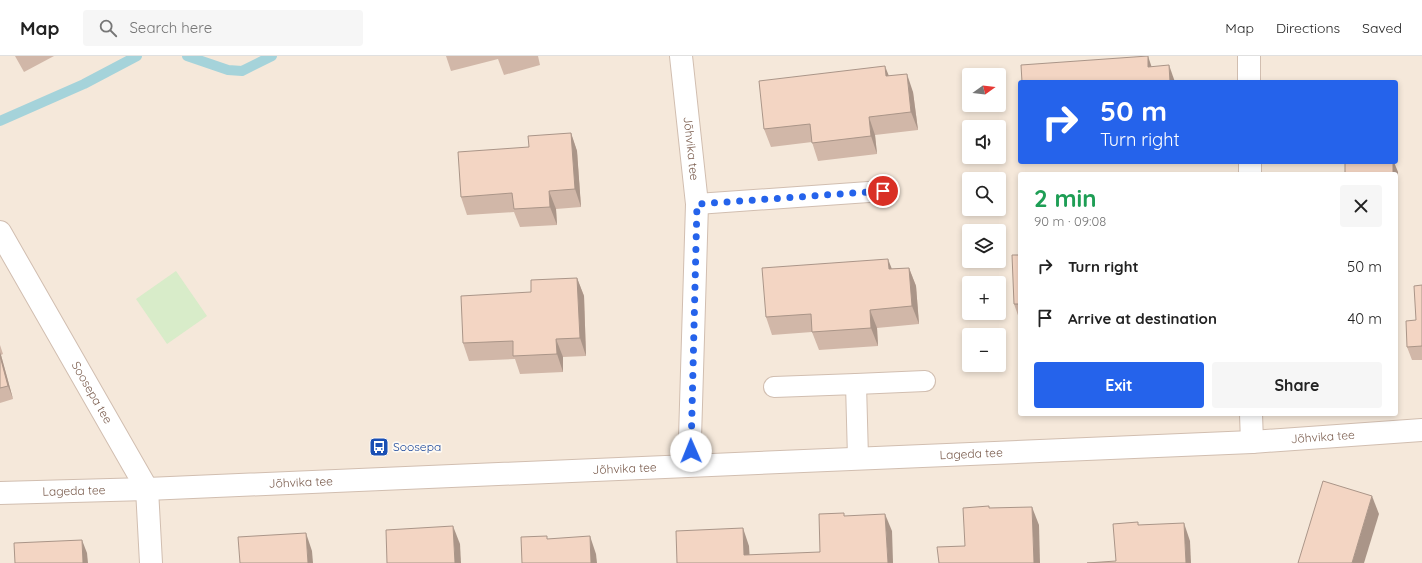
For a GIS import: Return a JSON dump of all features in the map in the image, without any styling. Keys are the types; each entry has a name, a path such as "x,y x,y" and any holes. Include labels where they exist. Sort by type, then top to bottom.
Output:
{"street":[{"name":"Jõhvika tee","path":"148,489 692,465 690,438 697,204 681,56"},
{"path":"1249,56 1249,80"},
{"name":"Soosepa tee","path":"0,232 148,489 151,563"},
{"path":"1251,416 1252,442"},
{"name":"Jõhvika tee","path":"1252,442 1422,430"},
{"name":"Lageda tee","path":"692,465 1252,442"},
{"name":"Lageda tee","path":"0,493 148,489"}],"lane":[{"path":"697,204 883,191"},
{"path":"774,387 924,381"},
{"path":"856,384 858,458"}],"shaded area":[{"path":"0,56 1422,56 1422,563 0,563"}],"green space":[{"path":"176,271 207,316 167,344 136,299"}],"building":[{"path":"1148,56 1148,67 1169,65 1170,80 1022,80 1021,65"},
{"path":"885,66 886,76 907,74 911,112 869,117 871,136 812,143 810,124 764,129 759,81"},
{"path":"571,133 575,189 549,191 550,207 514,209 512,193 461,197 458,152 529,147 528,136"},
{"path":"1345,164 1393,164 1393,172 1345,172"},
{"path":"1012,255 1018,255 1018,304 1014,304"},
{"path":"888,259 889,269 909,268 912,306 870,310 871,328 812,332 811,314 766,317 762,268"},
{"path":"577,278 580,338 556,339 557,354 513,356 513,341 463,343 461,296 531,292 531,280"},
{"path":"1422,285 1422,346 1407,347 1406,321 1416,320 1414,286"},
{"path":"0,356 8,386 0,388"},
{"path":"1323,481 1372,496 1352,563 1298,563"},
{"path":"989,506 989,508 1032,507 1034,563 939,563 937,547 965,546 963,508"},
{"path":"844,513 844,516 885,514 888,563 677,563 676,531 743,528 744,555 820,552 819,514"},
{"path":"1138,522 1138,525 1184,523 1186,563 1087,563 1116,561 1113,524"},
{"path":"453,526 455,563 387,563 386,530"},
{"path":"306,533 308,563 240,563 238,537"},
{"path":"547,536 547,539 590,536 591,563 522,563 521,537"},
{"path":"82,540 83,563 15,563 14,543"}],"waterway":[{"path":"0,121 84,84 137,56"},
{"path":"187,56 228,70 242,71 272,56"}],"place":[{"name":"Soosepa","path":"379,447"}],"route":[{"path":"691,451 690,438 697,204 883,191"}]}
